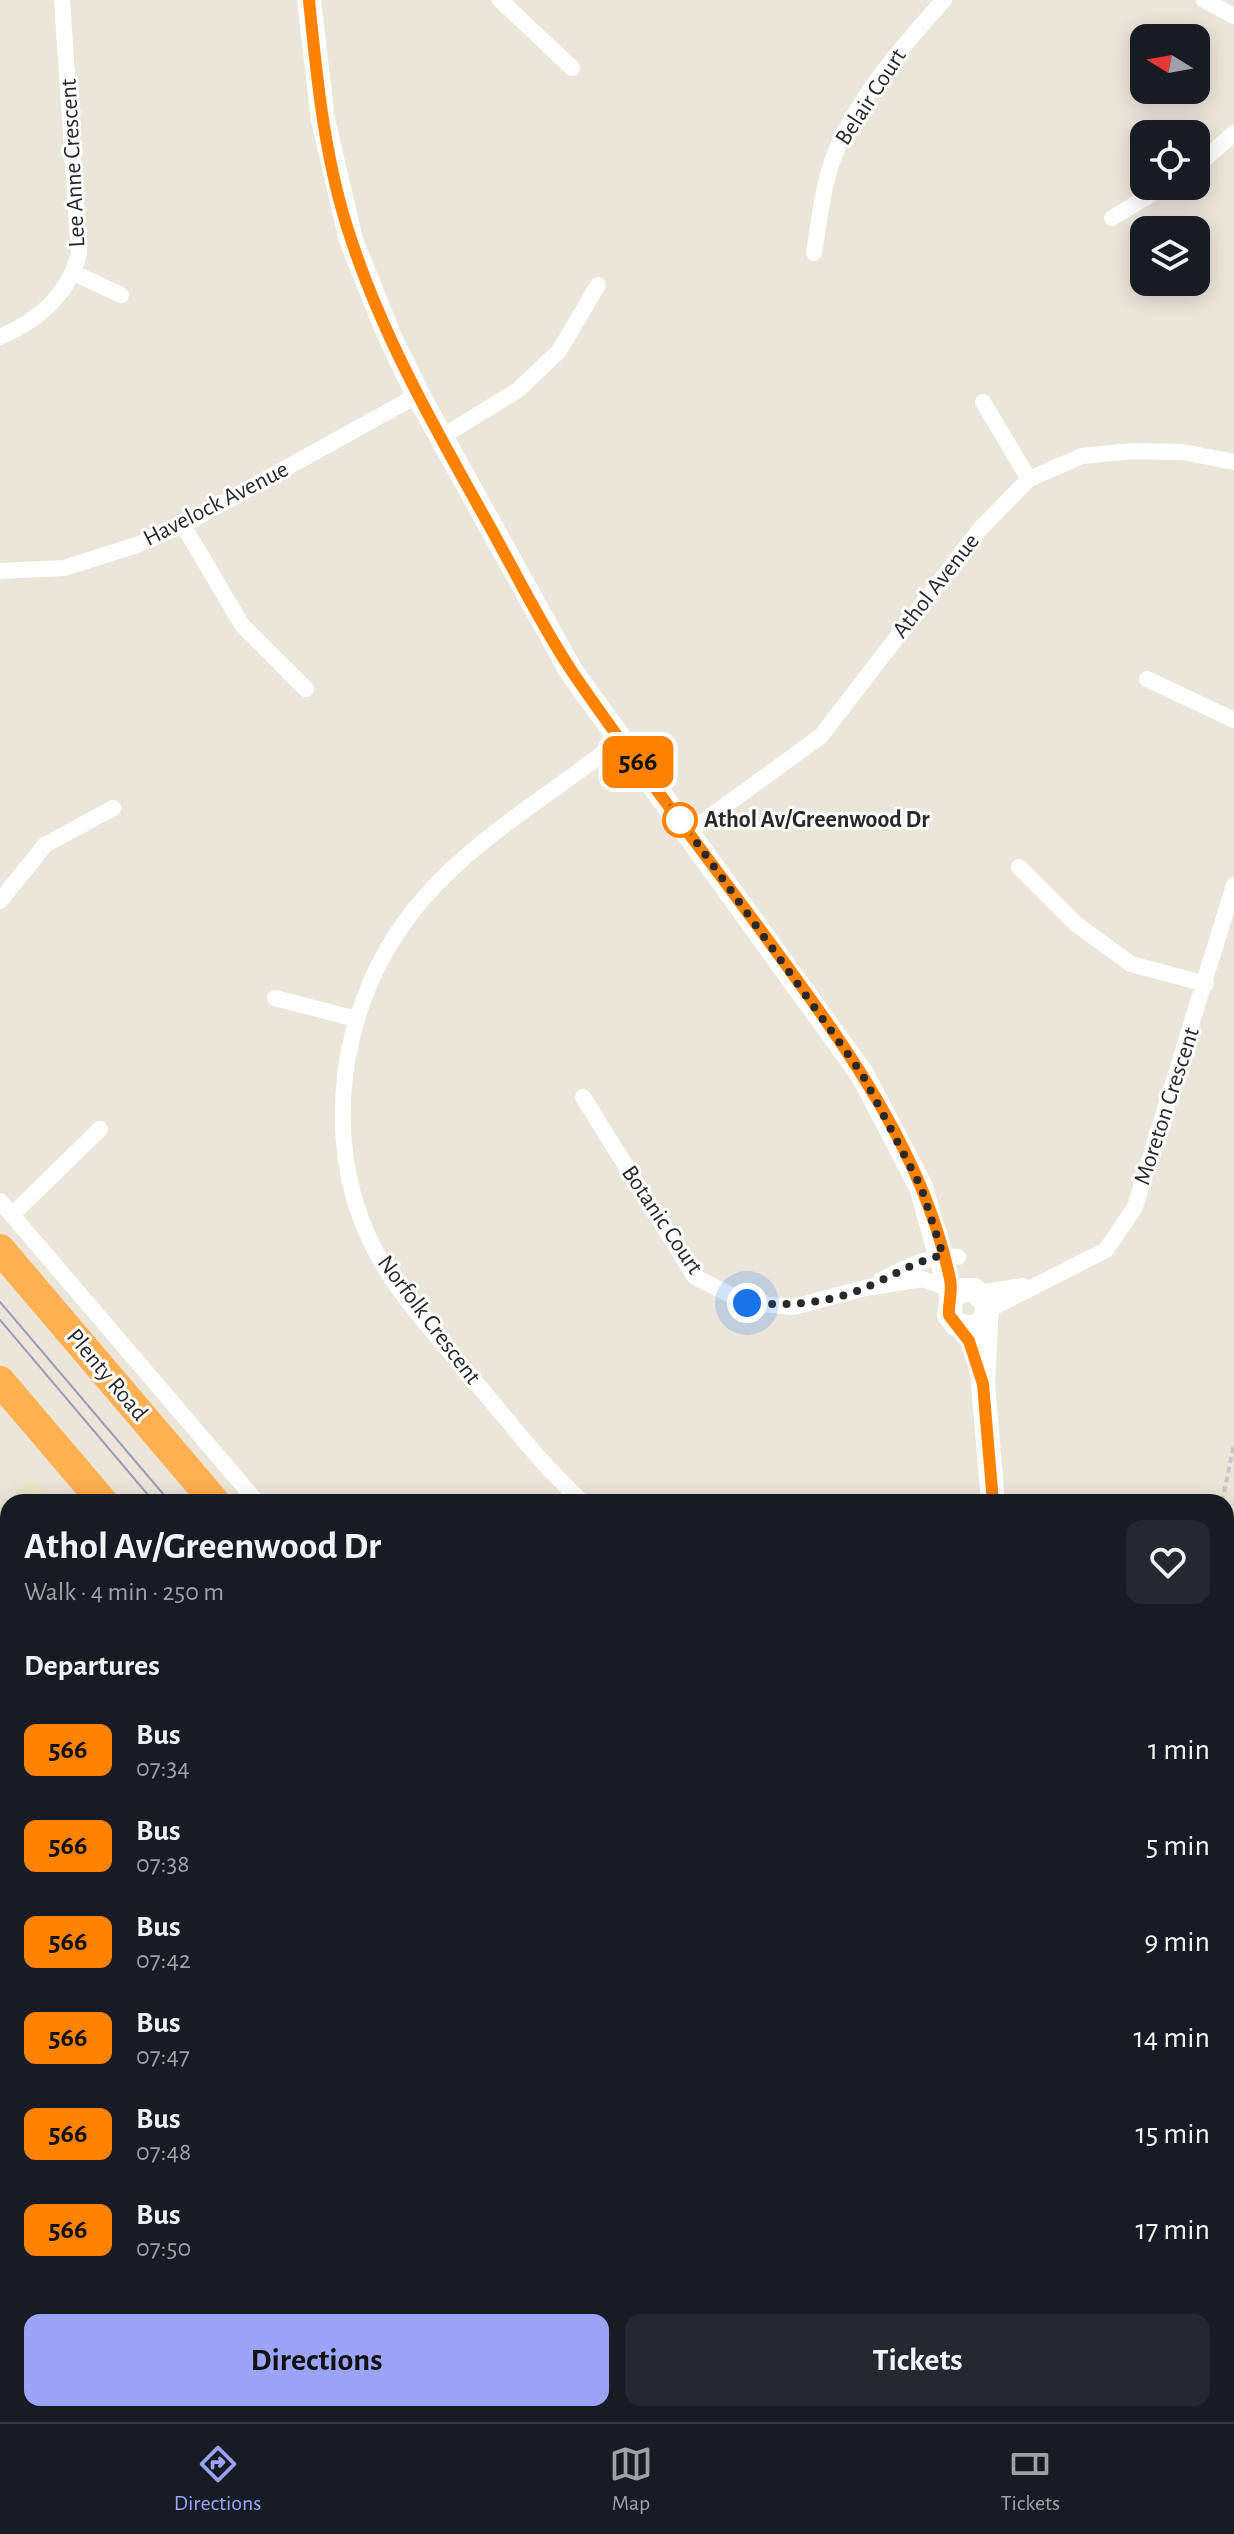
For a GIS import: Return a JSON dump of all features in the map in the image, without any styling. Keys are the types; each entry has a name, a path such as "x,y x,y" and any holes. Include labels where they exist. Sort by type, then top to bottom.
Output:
{"highway":[{"name":"Plenty Road","path":"0,1249 208,1494"},
{"path":"0,1381 96,1494"}],"street":[{"name":"Lee Anne Crescent","path":"0,337 34,319 62,294 74,273 80,229 62,0"},
{"path":"309,0 323,120 351,240 383,323 440,438 564,658 862,1074 921,1187 946,1225 951,1256 970,1304 983,1384 992,1494"},
{"path":"500,0 572,68"},
{"name":"Belair Court","path":"814,253 825,186 837,147 890,65 944,0"},
{"path":"1204,0 1234,16"},
{"path":"1210,154 1234,133"},
{"path":"1112,218 1142,200"},
{"path":"74,273 121,295"},
{"path":"440,438 518,390 559,351 598,285"},
{"name":"Havelock Avenue","path":"0,571 64,568 137,545 183,525 418,395"},
{"path":"983,402 1029,479"},
{"name":"Athol Avenue","path":"689,832 821,736 980,529 1029,479 1082,456 1133,451 1182,452 1234,462"},
{"path":"183,525 242,625 306,689"},
{"path":"1147,679 1234,720"},
{"name":"Norfolk Crescent","path":"575,1494 542,1461 425,1322 383,1264 355,1199 344,1134 346,1064 356,1019 381,959 423,899 466,857 621,739"},
{"path":"0,901 45,845 113,808"},
{"path":"1019,867 1076,924 1131,964 1206,984"},
{"name":"Moreton Crescent","path":"970,1304 1041,1283 1106,1250 1135,1207 1234,885"},
{"path":"275,998 356,1019"},
{"name":"Botanic Court","path":"583,1097 695,1277 747,1303 793,1307 865,1288 922,1279 970,1304"},
{"path":"12,1215 100,1129"},
{"path":"0,1201 250,1494"},
{"name":"Botanic Court","path":"865,1288 922,1260 951,1256"},
{"path":"114,1383 136,1361"}],"path":[{"path":"1223,1494 1227,1462 1234,1444"}],"shaded area":[{"path":"32,1478 48,1494 14,1494"}],"tram line":[{"path":"0,1302 163,1494"},
{"path":"0,1320 147,1494"}],"bus line":[{"name":"566","path":"309,0 323,120 335,181 351,240 389,335 440,438 571,671 830,1024 897,1135 921,1187 950,1279 952,1297 949,1315 969,1341 983,1384 993,1494"}],"place":[{"name":"Athol Av/Greenwood Dr","path":"680,820"}],"route":[{"path":"680,820 672,808 830,1024 862,1074 897,1135 921,1187 943,1255 922,1260 865,1288 793,1307 747,1303"}]}
